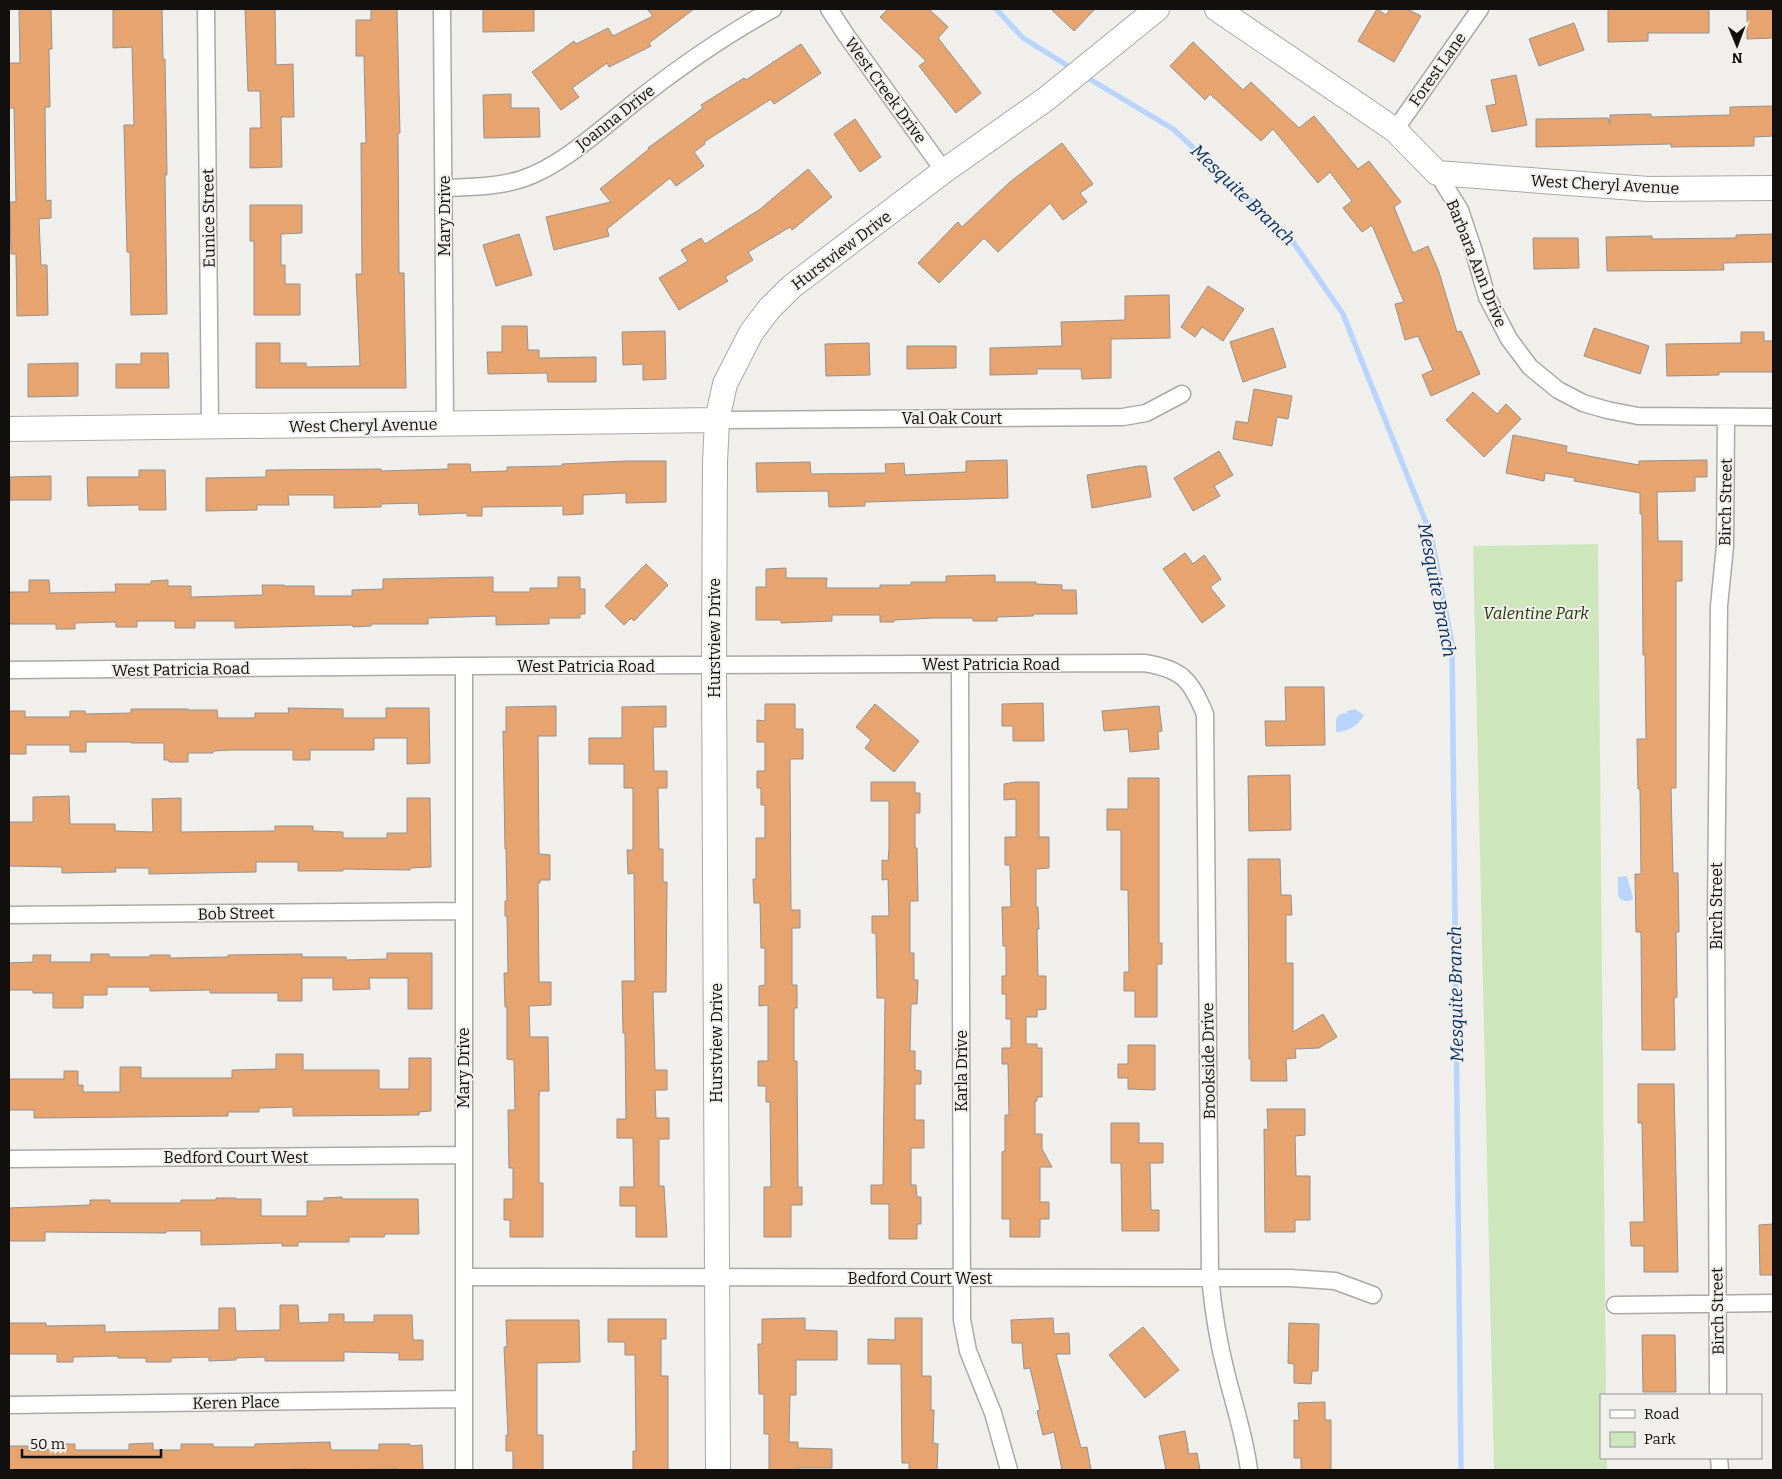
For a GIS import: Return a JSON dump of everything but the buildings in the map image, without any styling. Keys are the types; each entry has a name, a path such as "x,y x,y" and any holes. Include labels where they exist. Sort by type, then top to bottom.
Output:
{"street":[{"name":"Eunice Street","path":"206,9 210,427"},
{"name":"Mary Drive","path":"442,9 445,424"},
{"name":"Joanna Drive","path":"444,188 486,186 522,179 553,165 667,77 772,9"},
{"name":"West Creek Drive","path":"829,9 944,171"},
{"name":"Hurstview Drive","path":"718,1470 714,462 717,420 725,384 751,332 769,308 791,287 944,171 1064,84 1157,9"},
{"name":"Barbara Ann Drive","path":"1217,9 1394,130 1437,173 1460,210 1487,297 1509,339 1530,368 1558,390 1583,403 1638,416 1773,417"},
{"name":"Forest Lane","path":"1394,130 1480,9"},
{"name":"West Cheryl Avenue","path":"1437,173 1648,189 1773,188"},
{"name":"Val Oak Court","path":"717,420 1123,417 1146,413 1182,394"},
{"name":"Birch Street","path":"1718,1394 1716,886 1719,606 1725,546 1726,418"},
{"name":"West Cheryl Avenue","path":"9,429 717,420"},
{"name":"West Patricia Road","path":"9,670 1144,663 1163,666"},
{"name":"Karla Drive","path":"960,664 962,1320 968,1351 993,1413 1009,1470"},
{"name":"Mary Drive","path":"464,666 464,1470"},
{"name":"Brookside Drive","path":"1163,666 1181,674 1196,692 1205,714 1210,1277 1212,1306 1250,1470"},
{"name":"Bob Street","path":"9,915 463,911"},
{"name":"Bedford Court West","path":"9,1159 463,1155"},
{"name":"Bedford Court West","path":"464,1277 1291,1278 1336,1281 1373,1295"},
{"path":"1615,1306 1773,1303"},
{"name":"Keren Place","path":"9,1405 464,1399"}],"green space":[{"name":"Valentine Park","path":"1598,544 1606,1394 1600,1394 1600,1459 1607,1459 1607,1470 1494,1470 1473,546"}],"water":[{"path":"1355,709 1364,715 1359,722 1349,730 1336,732 1336,719 1340,714"},
{"path":"1627,876 1633,899 1625,901 1618,896 1618,877"}],"waterway":[{"name":"Mesquite Branch","path":"996,9 1023,38 1073,69"},
{"name":"Mesquite Branch","path":"1083,75 1173,129 1289,236 1343,314 1431,535 1452,644 1461,1470"}]}
